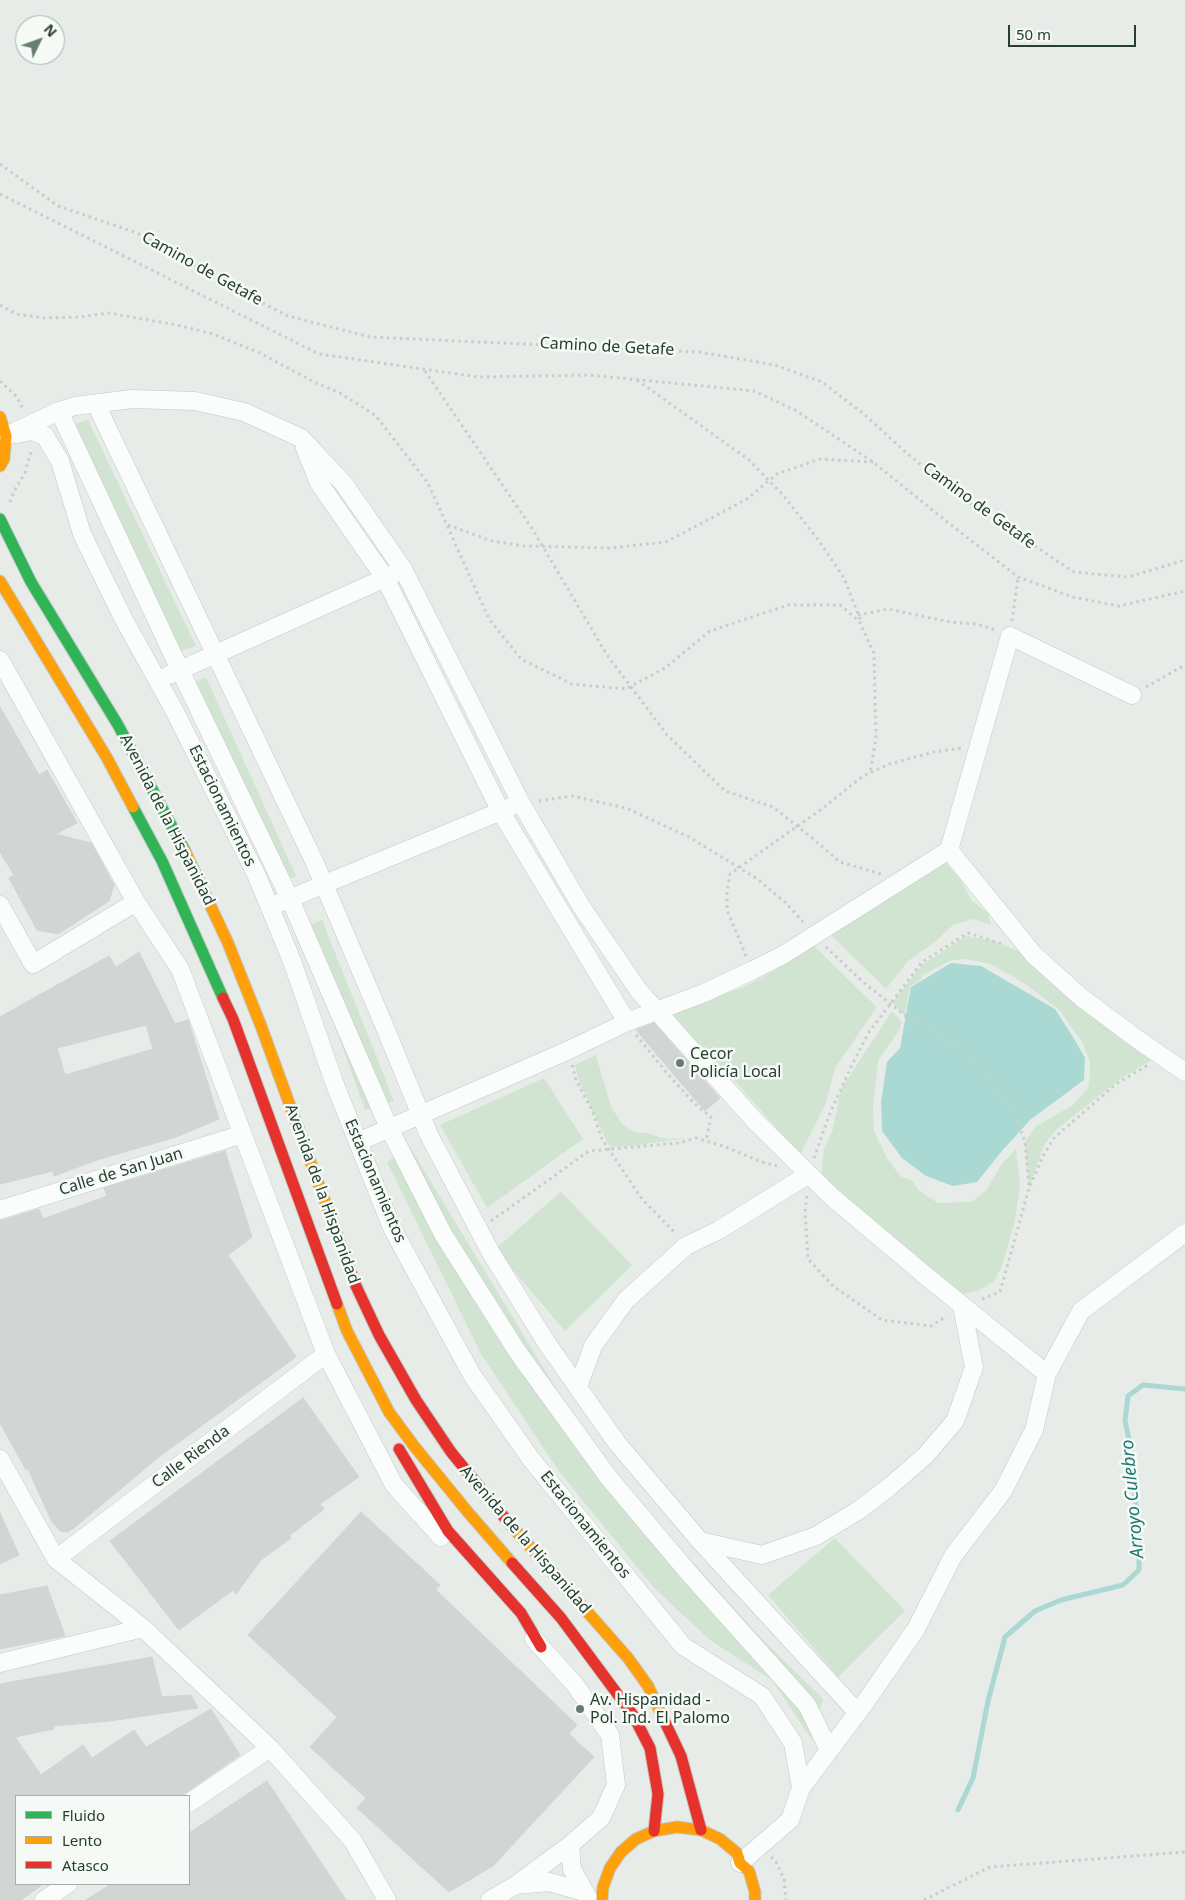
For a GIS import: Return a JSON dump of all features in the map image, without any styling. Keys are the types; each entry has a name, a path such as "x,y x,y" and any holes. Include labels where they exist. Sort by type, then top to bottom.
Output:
{"main road":[{"path":"0,417 6,436 4,459 0,466"},
{"name":"Avenida de la Hispanidad","path":"0,519 31,582 118,725 190,860 235,961 261,1026 356,1286 379,1335 416,1400 451,1452 491,1502 628,1658 648,1686 681,1756 701,1830"},
{"name":"Avenida de la Hispanidad","path":"0,581 107,758 166,869 233,1019 347,1331 368,1373 389,1412 414,1446 467,1511 561,1618 633,1715 650,1748 652,1757 658,1794 654,1831"},
{"path":"368,1373 368,1396 448,1531 521,1613 542,1648"},
{"path":"602,1900 603,1887 610,1868 621,1852 636,1839 654,1831 677,1827 701,1830 720,1839 737,1853 740,1863 749,1872 756,1900"}],"street":[{"path":"6,436 59,411 132,399 195,401 244,412 301,438 344,484 403,569 521,803 582,906 639,991 750,1116 832,1197 962,1306 1047,1374"},
{"path":"96,404 324,885 432,1143 478,1230 546,1342 617,1444 700,1541 857,1712"},
{"path":"59,411 290,899 389,1128 443,1234 517,1351 609,1478 688,1572 807,1704 829,1750"},
{"name":"Estacionamientos","path":"6,436 32,431 45,436 60,461 82,534 256,874 292,961 334,1082 392,1228 472,1375 531,1459 683,1646 762,1696 793,1743 801,1788 790,1820 740,1863"},
{"path":"301,438 319,483 385,578 500,812 627,1022"},
{"path":"158,680 403,569"},
{"path":"358,1142 569,1050 627,1022 704,993 751,971 815,935 949,850 1010,636 1132,695"},
{"path":"0,660 136,902 180,969 326,1354 394,1485 576,1686 610,1736 616,1785 601,1818 570,1845 516,1885 490,1900"},
{"path":"270,907 521,803"},
{"path":"949,850 1034,955 1082,998 1185,1072"},
{"path":"0,905 33,964 136,902"},
{"name":"Calle de San Juan","path":"0,1210 243,1134"},
{"path":"578,1387 593,1346 626,1300 686,1246 720,1230 809,1174"},
{"path":"801,1788 916,1629 953,1556 1003,1491 1034,1430 1047,1374 1081,1311 1185,1233"},
{"path":"700,1541 762,1555 816,1536 859,1510 888,1488 924,1456 955,1421 974,1367 962,1306"},
{"name":"Calle Rienda","path":"56,1559 326,1354"},
{"path":"0,1459 56,1559 143,1628 270,1748 353,1841 387,1900"},
{"path":"0,1663 143,1628"},
{"path":"190,1802 270,1748"},
{"path":"570,1845 572,1869 587,1896"},
{"path":"516,1885 549,1882 587,1896"},
{"path":"44,1900 66,1885"}],"path":[{"name":"Camino de Getafe","path":"0,164 58,206 137,233 239,291 288,316 370,337 699,352 775,364 822,382 864,414 903,450 958,495 1074,572 1128,577 1185,560"},
{"path":"0,194 319,354 478,377 589,374 754,391 795,410 873,462 1018,577 1073,596 1119,606 1185,590"},
{"path":"0,305 16,314 53,318 108,314 177,325 213,334 260,353 316,383 340,393 375,415 428,484 489,619 521,659 572,684 626,690 665,668 710,631 788,605 840,604 859,621 874,653 876,738 870,773"},
{"path":"425,370 533,530 606,655 667,735 725,791 773,808 840,862 900,880"},
{"path":"635,379 749,460 783,494 819,541 844,578 869,643"},
{"path":"447,525 492,541 543,547 611,548 666,542 747,499 777,474 820,459 873,462"},
{"path":"858,615 888,609 950,622 977,624 1010,636 1018,577"},
{"path":"1132,695 1185,665"},
{"path":"751,971 727,910 730,874 823,808 863,776 889,764 934,752 979,746"},
{"path":"521,803 572,796 626,808 690,837 756,878 786,903 864,984 906,1016 914,1018 955,1047 984,1075 1013,1108 1025,1142 1029,1188"},
{"path":"1007,946 968,933 922,962 869,1032 851,1066 830,1113 809,1174 805,1211 808,1259 833,1286 882,1320 931,1326 962,1306 1000,1292 1029,1188 1053,1138 1116,1084 1162,1056"},
{"path":"627,1022 639,1040 667,1073 695,1104 711,1118 706,1141"},
{"path":"569,1050 576,1080 592,1110 602,1139 642,1199 686,1246"},
{"path":"478,1230 589,1151 678,1143 696,1138 780,1167"},
{"path":"924,1900 990,1868 1185,1852"}],"green space":[{"path":"88,420 196,646 171,654 64,427"},
{"path":"206,677 296,876 274,886 184,687"},
{"path":"944,861 960,879 972,901 988,913 991,925 974,919 953,925 935,942 908,961 886,989 829,933"},
{"path":"322,920 394,1101 365,1110 300,929"},
{"path":"966,936 990,940 1029,955 1158,1056 1119,1080 1056,1130 1044,1145 1029,1188 1025,1142 1035,1127 1073,1105 1088,1088 1090,1061 1082,1042 1060,1011 1027,985 991,964 967,959 952,960 921,976 922,979 910,986 905,1016 892,1003 922,965"},
{"path":"813,945 877,1007 835,1068 826,1103 800,1155 734,1080 670,1014 744,987 776,970"},
{"path":"892,1011 902,1022 898,1032 878,1060 873,1109 874,1131 887,1158 900,1176 913,1181 918,1190 938,1203 971,1202 986,1191 1001,1165 1016,1149 1020,1184 1015,1221 1002,1266 994,1281 978,1291 964,1294 948,1286 821,1179 824,1148 833,1129 841,1089"},
{"path":"596,1055 611,1107 623,1125 637,1133 647,1133 665,1139 686,1138 631,1146 612,1147 608,1144 578,1079 575,1065"},
{"path":"544,1078 583,1139 487,1208 440,1125"},
{"path":"410,1147 596,1455 763,1640 823,1699 812,1740 772,1680 711,1641 653,1587 558,1470 481,1354 387,1162"},
{"path":"561,1192 632,1265 565,1331 495,1249"},
{"path":"835,1538 905,1611 838,1677 768,1595"}],"water":[{"path":"951,963 981,966 1055,1009 1085,1058 1084,1080 1030,1120 977,1182 953,1186 926,1176 902,1158 882,1131 881,1102 887,1062 900,1048 911,987"}],"building":[{"path":"0,707 39,775 47,770 77,823 56,834 91,843 114,885 109,901 58,934 37,930 9,878 14,875 0,852"},
{"path":"139,952 175,1024 188,1020 219,1119 176,1137 97,1160 54,1176 53,1171 0,1184 0,1017 109,956 116,967","holes":["146,1025 153,1049 65,1075 57,1048"]},
{"name":"Cecor Policía Local","path":"654,1023 720,1098 705,1111 636,1030"},
{"path":"225,1151 252,1237 228,1255 296,1357 160,1456 74,1528 67,1532 60,1531 52,1522 28,1469 26,1470 0,1423 0,1221 39,1209 43,1219 107,1196 104,1188"},
{"path":"303,1398 359,1477 320,1504 324,1509 290,1535 291,1538 261,1560 236,1594 233,1590 179,1630 110,1541"},
{"path":"361,1512 440,1585 436,1590 577,1725 569,1734 594,1757 493,1866 449,1892 357,1808 366,1798 310,1747 337,1717 248,1635"},
{"path":"0,1513 19,1555 0,1564"},
{"path":"47,1586 65,1636 0,1649 0,1595"},
{"path":"152,1657 162,1697 191,1695 198,1708 110,1721 54,1726 54,1729 15,1737 41,1775 83,1745 92,1758 134,1730 146,1747 211,1709 240,1755 182,1795 15,1795 15,1885 42,1885 21,1900 0,1900 0,1684"},
{"path":"267,1781 346,1900 86,1900 109,1885 190,1885 190,1832"}],"waterway":[{"name":"Arroyo Culebro","path":"958,1810 973,1778 988,1701 1005,1637 1035,1611 1061,1600 1123,1585 1139,1570 1139,1542 1131,1449 1125,1421 1128,1396 1143,1385 1185,1389"}],"traffic: fast":[{"path":"0,519 31,582 118,725 185,851"},
{"path":"133,807 162,861 223,998"}],"traffic: slow":[{"path":"0,417 6,436 4,459 0,466"},
{"path":"0,581 107,758 133,807"},
{"path":"185,851 228,943 261,1026 340,1243"},
{"path":"337,1304 347,1331 389,1412 414,1446 512,1563"},
{"path":"509,1523 628,1658 648,1686 665,1722"},
{"path":"602,1900 603,1887 610,1868 621,1852 636,1839 654,1831 677,1827 701,1830 720,1839 737,1853 740,1863 749,1871 755,1892 755,1900"}],"traffic: jam":[{"path":"223,998 233,1019 337,1304"},
{"path":"340,1243 356,1286 379,1335 416,1400 451,1452 509,1523"},
{"path":"399,1449 448,1531 521,1613 541,1647"},
{"path":"512,1563 561,1618 633,1715 650,1748 658,1794 654,1831"},
{"path":"665,1722 681,1756 701,1830"}],"place":[{"name":"Cecor Policía Local","path":"680,1063"},
{"name":"Av. Hispanidad - Pol. Ind. El Palomo","path":"580,1709"}]}
